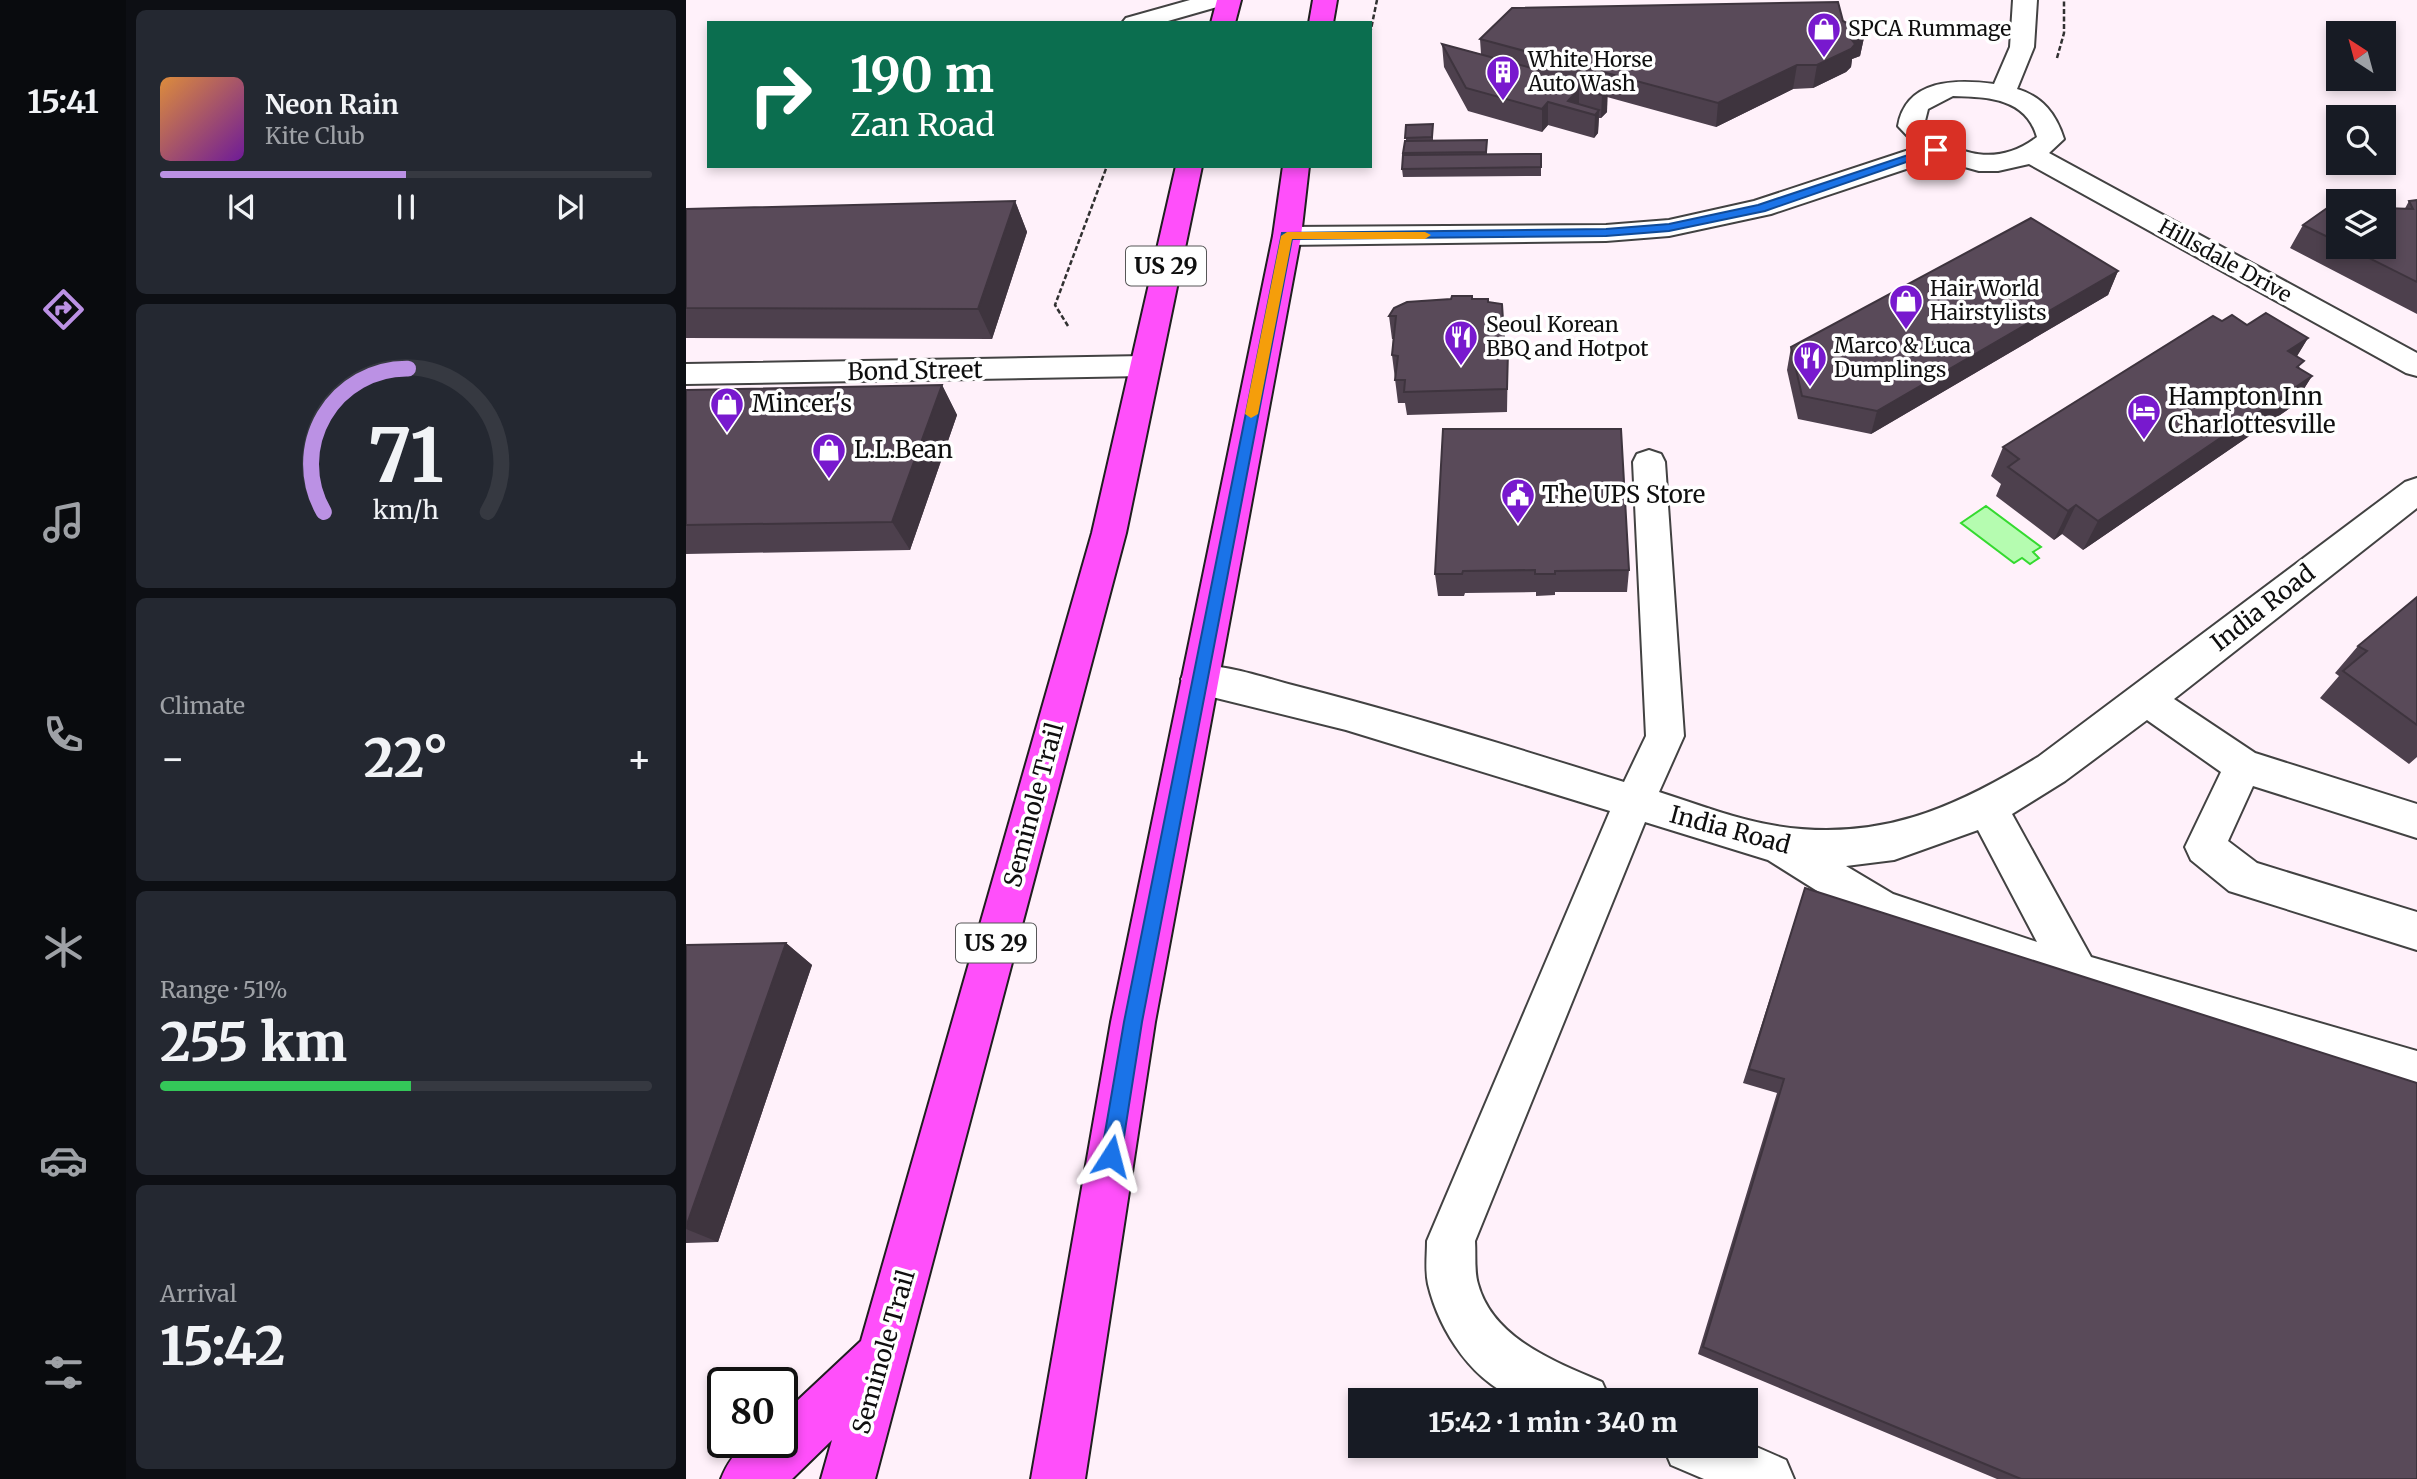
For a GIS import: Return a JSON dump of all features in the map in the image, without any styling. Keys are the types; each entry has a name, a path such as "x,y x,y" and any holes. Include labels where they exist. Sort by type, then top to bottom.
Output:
{"highway":[{"path":"1224,21 1229,0"},
{"path":"1321,21 1325,0"},
{"name":"Seminole Trail","path":"848,1479 1109,533 1189,168"},
{"path":"1058,1479 1133,1022 1287,236 1296,168"},
{"path":"748,1479 777,1457 884,1354"}],"street":[{"path":"1141,21 1216,0"},
{"path":"2003,93 2022,47 2027,19 2025,0"},
{"path":"1951,88 2003,93 2025,99 2045,118 2050,139 2034,155 2020,161 1982,163 1936,150 1922,140 1911,126 1912,112 1926,96 1951,88"},
{"path":"1287,236 1606,233 1669,228 1761,208 1936,150"},
{"name":"Hillsdale Drive","path":"2034,155 2417,366"},
{"name":"Bond Street","path":"686,374 1144,366"},
{"path":"1556,1388 1525,1375 1490,1351 1469,1324 1453,1284 1451,1241 1606,867 1665,736 1649,461"},
{"name":"India Road","path":"1200,679 1279,695 1376,722 1635,804 1775,844 1799,848 1862,850 1920,837 1987,807 2040,779 2417,490"},
{"path":"2145,699 2243,766 2417,821"},
{"path":"2243,766 2205,847 2244,878 2417,931"},
{"path":"1987,807 2076,973"},
{"path":"1775,844 1880,908 2076,973 2417,1073"},
{"path":"1718,1458 1768,1479"}],"path":[{"path":"1372,24 1377,0"},
{"path":"2054,65 2064,33 2064,0"},
{"path":"1069,326 1055,305 1106,168"}],"shaded area":[{"path":"1986,506 2041,547 2033,552 2039,558 2030,564 2022,558 2014,563 1961,523"}],"building":[{"path":"1838,2 1843,21 1865,33 1851,39 1855,44 1851,49 1817,65 1797,65 1718,103 1480,39 1512,8"},
{"path":"1442,44 1539,70 1533,76 1579,89 1568,101 1599,110 1595,115 1548,102 1542,109 1466,88"},
{"path":"1583,82 1608,89 1602,95 1578,88"},
{"path":"1433,124 1432,137 1405,138 1406,125"},
{"path":"1487,140 1486,152 1403,153 1405,141"},
{"path":"1541,154 1541,167 1402,169 1403,155"},
{"path":"2417,200 2417,282 2371,259 2396,259 2396,208 2413,209 2409,201"},
{"path":"1015,201 978,309 686,308 686,209"},
{"path":"2326,209 2326,236 2303,225"},
{"path":"2031,218 2118,271 1877,411 1802,396 1791,347"},
{"path":"1452,296 1472,296 1472,299 1488,299 1488,302 1502,304 1505,352 1508,351 1507,389 1404,392 1405,380 1395,380 1398,356 1392,355 1396,316 1389,316 1394,308 1407,302 1451,299"},
{"name":"Hampton Inn Charlottesville","path":"2266,313 2308,338 2288,351 2304,361 2297,367 2312,376 2098,521 2076,505 2068,511 2008,467 2019,459 2003,447 2213,316 2222,321 2232,315 2247,325"},
{"path":"942,385 892,522 686,525 686,390"},
{"path":"1443,429 1621,429 1629,570 1555,571 1555,574 1535,574 1535,570 1435,574"},
{"path":"2417,597 2417,725 2343,671 2367,651 2358,646"},
{"path":"1805,888 2417,1083 2417,1479 2021,1479 1703,1347 1784,1079 1749,1069"},
{"path":"786,943 686,1227 686,945"}],"slow traffic":[{"path":"1251,414 1287,236 1425,235"}],"place":[{"name":"SPCA Rummage","path":"1824,59"},
{"name":"White Horse Auto Wash","path":"1503,102"},
{"name":"Hair World Hairstylists","path":"1906,331"},
{"name":"Seoul Korean BBQ and Hotpot","path":"1461,367"},
{"name":"Marco & Luca Dumplings","path":"1810,388"},
{"name":"Mincer's","path":"727,434"},
{"name":"Hampton Inn Charlottesville","path":"2144,441"},
{"name":"L.L.Bean","path":"829,480"},
{"name":"The UPS Store","path":"1518,525"}],"route":[{"path":"1111,1156 1133,1022 1287,236 1606,233 1669,228 1761,208 1936,150"}]}
